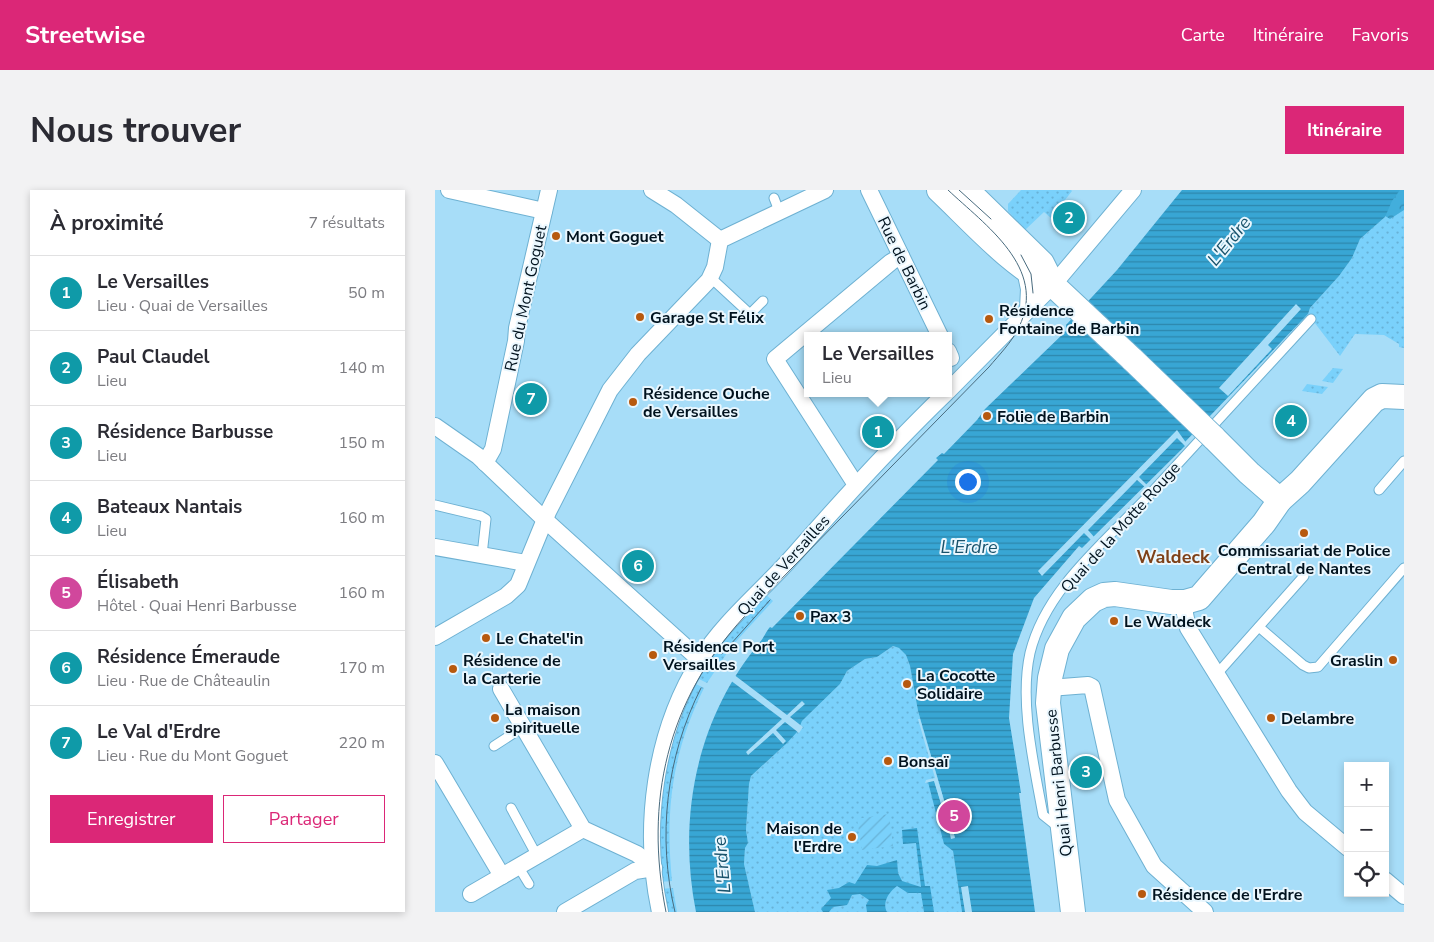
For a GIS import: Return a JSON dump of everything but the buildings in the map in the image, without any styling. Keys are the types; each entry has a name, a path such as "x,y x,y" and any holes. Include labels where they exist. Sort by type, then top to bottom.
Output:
{"street":[{"path":"449,190 544,211"},
{"name":"Rue du Mont Goguet","path":"485,463 493,449 516,341 517,328 549,190"},
{"path":"652,190 675,205 720,240"},
{"path":"435,637 506,596 518,584 544,519 613,385 638,354 710,277 715,267 720,240 777,204 825,190"},
{"name":"Rue de Barbin","path":"869,190 938,332"},
{"path":"939,190 1025,270 1060,292 1280,500"},
{"path":"967,190 1042,264 1060,292"},
{"name":"Quai de Versailles","path":"952,387 1028,309 1060,292 1133,190"},
{"path":"806,332 891,262 901,256"},
{"path":"1025,270 1029,289 1028,309"},
{"path":"804,334 775,358 856,485"},
{"path":"1344,845 1305,812 1289,791 1188,628 1185,602 1199,598 1204,594 1264,523 1280,500 1300,482 1374,400 1382,396 1404,397"},
{"name":"Quai de Versailles","path":"660,912 654,868 653,807 658,771 673,717 700,660 725,628 856,485 942,397"},
{"path":"435,426 458,440 485,463 700,660"},
{"path":"435,547 526,563"},
{"name":"Quai Henri Barbusse","path":"1073,912 1049,703 1049,688 1057,649 1074,618 1093,600 1115,594 1171,602 1185,602"},
{"path":"1049,688 1088,685 1092,687 1117,800 1154,866 1205,912"},
{"path":"501,689 583,829 637,854 654,868"},
{"path":"435,763 501,876"},
{"path":"471,894 583,829"},
{"path":"565,912 635,871 654,868"},
{"path":"1389,883 1404,896"}],"lane":[{"path":"710,277 750,314 763,301"},
{"name":"Quai de la Motte Rouge","path":"1063,825 1053,823 1043,815 1029,717 1027,668 1033,642 1045,614 1082,565 1311,319"},
{"path":"1379,490 1404,461"},
{"path":"435,505 481,516 486,519 482,555"},
{"path":"1259,627 1303,665 1309,668 1318,668 1404,568"},
{"path":"1216,676 1304,576"},
{"path":"494,746 523,727"},
{"path":"511,808 537,856"},
{"path":"518,866 529,884"}],"shaded area":[{"path":"1021,190 1072,191 1051,218 1044,212 1025,230 1008,211 1008,204"},
{"path":"1404,190 1404,348 1399,347 1399,344 1384,335 1355,334 1340,356 1308,314 1310,308 1339,276 1352,258 1360,239 1385,217 1392,201"},
{"path":"1333,368 1343,369 1333,383 1322,381"},
{"path":"1307,384 1328,387 1322,394 1302,391"},
{"path":"763,592 773,601 730,648 719,640"},
{"path":"716,645 727,653 707,683 695,677"},
{"path":"893,646 899,648 906,655 910,666 918,711 955,838 944,844 953,851 962,912 755,912 744,864 745,848 748,843 746,830 751,776 786,744 802,721 840,684 847,671 865,659 877,657"},
{"path":"692,682 704,688 685,736 673,782 670,830 672,881 659,882 659,779"},
{"path":"889,814 893,846 862,850 857,819"},
{"path":"673,888 677,912 663,912 660,889"}],"green space":[{"path":"1393,190 1404,190 1404,210 1390,219 1382,214"}],"water":[{"name":"L'Erdre","path":"1182,190 1400,190 1392,201 1385,217 1360,239 1352,258 1339,276 1310,308 1308,314 1184,443 1185,446 1082,548 1079,546 1034,598 1013,654 1009,718 1021,793 1019,793 1035,912 962,912 953,851 944,844 928,782 934,780 947,824 940,826 940,828 948,826 955,838 918,711 910,666 906,655 899,648 893,646 877,657 865,659 847,671 840,684 802,721 797,732 751,776 746,830 748,843 745,848 744,864 755,912 696,912 689,840 691,804 697,770 707,736 721,703 738,671 770,627 772,628 938,460 936,458 942,453 944,454 985,409 1066,331 1066,325 1117,270"},
{"path":"917,828 925,886 930,886 934,912 924,912 921,893 908,893 897,886 887,898 885,905 887,912 867,912 866,905 869,900 860,894 852,895 847,905 833,907 829,912 823,912 821,909 831,898 827,890 839,888 849,882 855,884 867,865 877,866 897,860 898,873 902,881 921,887 916,843 903,844 902,830"}],"pier":[{"path":"1296,304 1301,309 1268,345 1272,349 1228,396 1219,388"},
{"path":"1177,430 1187,444 1185,446 1177,438 1139,477 1148,486 1146,488 1137,480 1088,530 1095,538 1092,541 1084,533 1042,576 1038,571"},
{"path":"733,674 787,715 802,701 805,704 790,717 803,727 799,733 785,722 776,730 786,741 783,744 773,733 748,755 746,752 782,719 730,680"},
{"path":"918,719 920,719 955,838 951,839 948,826 940,828 940,826 947,823 934,781 925,783 926,780 935,778"},
{"path":"968,886 972,912 965,912 961,887"}],"tram line":[{"path":"666,912 660,871 658,831 661,792 668,754 680,718 696,683 718,649 744,617 989,367 1009,343 1019,327 1026,306 1025,286 1019,267 1008,249 994,233 948,190"},
{"path":"959,190 991,219"},
{"path":"1021,255 1031,274 1033,293"},
{"path":"722,654 770,600"},
{"path":"675,912 667,855 666,826 668,798 680,742 689,714 701,688"}],"place":[{"name":"Paul Claudel","path":"1069,218"},
{"name":"Mont Goguet","path":"556,236"},
{"name":"Garage St Félix","path":"640,317"},
{"name":"Résidence Fontaine de Barbin","path":"989,319"},
{"name":"Le Val d'Erdre","path":"531,399"},
{"name":"Résidence Ouche de Versailles","path":"633,402"},
{"name":"Folie de Barbin","path":"987,416"},
{"name":"Bateaux Nantais","path":"1291,421"},
{"name":"Le Versailles","path":"878,432"},
{"name":"Commissariat de Police Central de Nantes","path":"1304,533"},
{"name":"Résidence Émeraude","path":"638,566"},
{"name":"Pax 3","path":"800,616"},
{"name":"Le Waldeck","path":"1114,621"},
{"name":"Le Chatel'in","path":"486,638"},
{"name":"Résidence Port Versailles","path":"653,655"},
{"name":"Graslin","path":"1393,660"},
{"name":"Résidence de la Carterie","path":"453,669"},
{"name":"La Cocotte Solidaire","path":"907,684"},
{"name":"La maison spirituelle","path":"495,718"},
{"name":"Delambre","path":"1271,718"},
{"name":"Bonsaï","path":"888,761"},
{"name":"Résidence Barbusse","path":"1086,772"},
{"name":"Élisabeth","path":"954,816"},
{"name":"Maison de l'Erdre","path":"852,837"},
{"name":"Résidence de l'Erdre","path":"1142,894"}],"district":[{"name":"Waldeck","path":"1173,557"}]}
